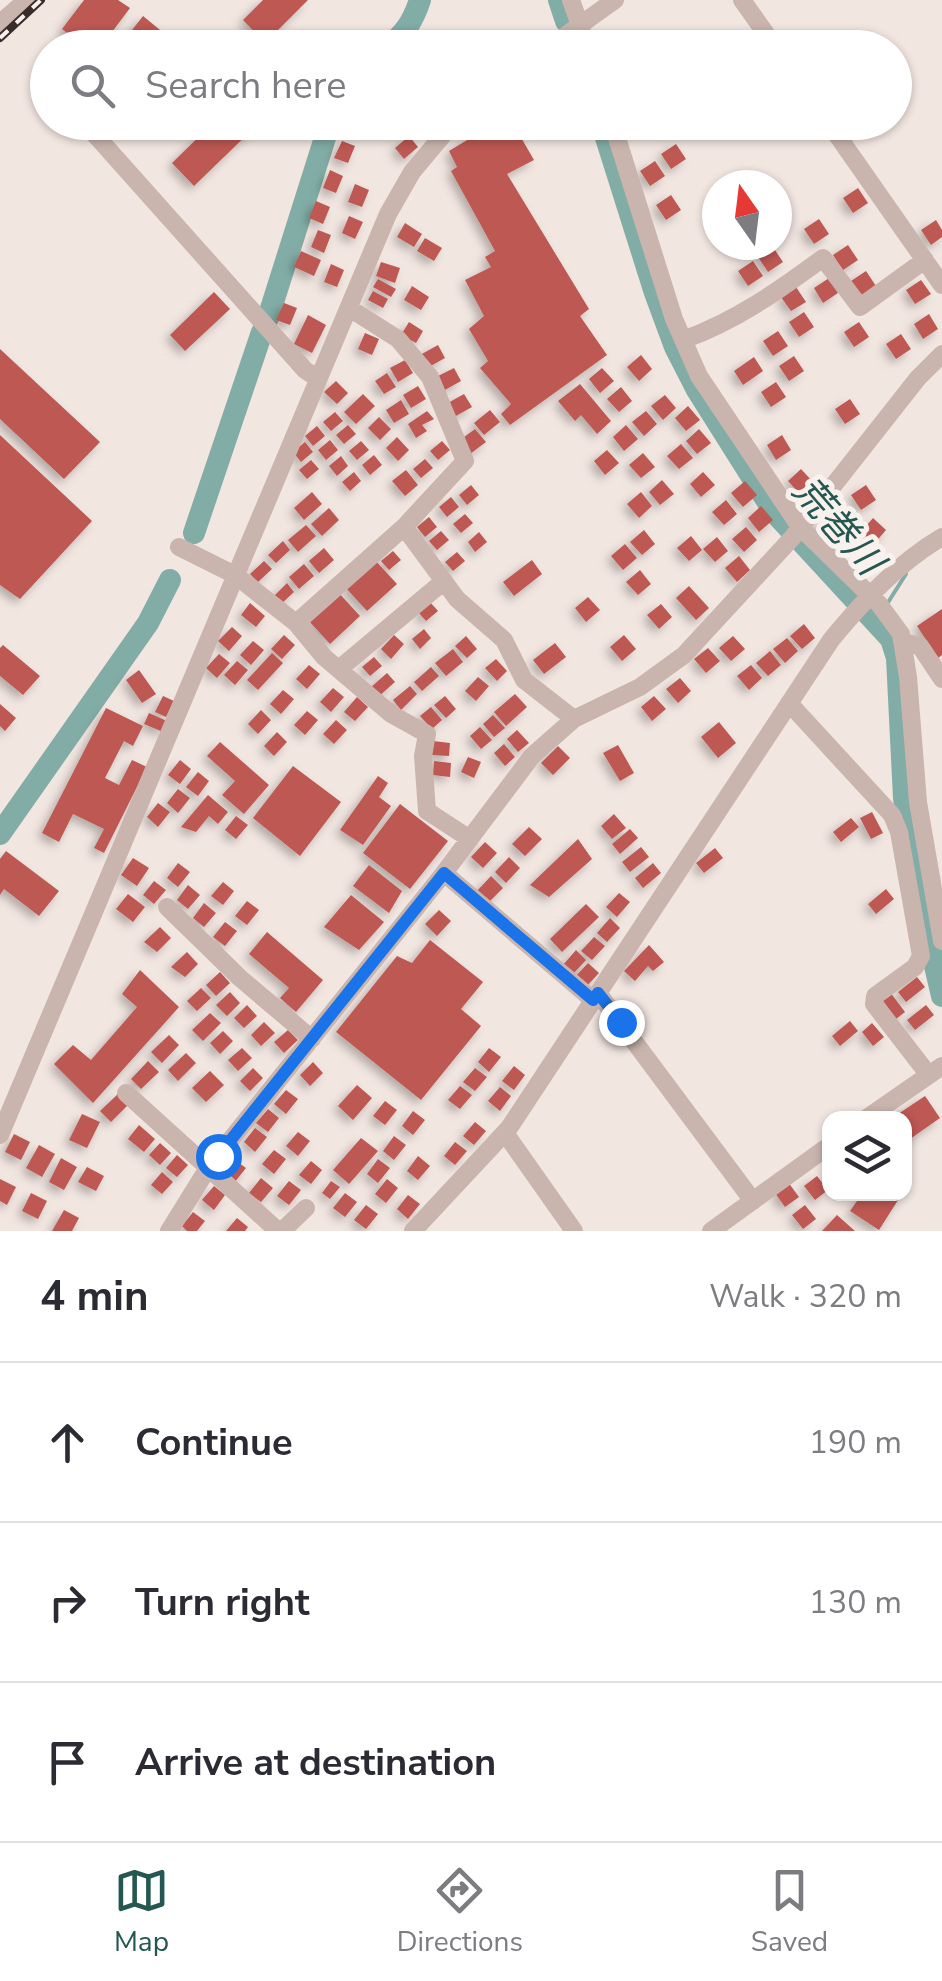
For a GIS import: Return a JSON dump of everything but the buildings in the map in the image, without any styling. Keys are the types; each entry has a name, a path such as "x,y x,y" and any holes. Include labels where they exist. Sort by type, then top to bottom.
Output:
{"street":[{"path":"571,0 582,30"},
{"path":"572,30 614,0"},
{"path":"742,0 763,30"},
{"path":"0,23 23,2"},
{"path":"100,140 305,370 317,378"},
{"path":"0,1135 388,214 412,172 439,140"},
{"path":"618,140 683,340 699,376 796,532 892,618 903,642 918,802 942,941"},
{"path":"841,140 942,285"},
{"path":"683,340 722,326 758,306 824,258 860,307 925,260"},
{"path":"296,623 404,526 465,461 430,377 398,338 349,308"},
{"path":"171,1230 208,1168 444,873 532,756 574,718 660,674 684,655 796,532 918,378 942,354"},
{"path":"404,526 457,600 504,640 524,680 574,718"},
{"path":"412,1231 505,1133 831,640 868,596 920,550 942,537"},
{"path":"179,548 236,574 296,623 339,670 391,714 427,734 423,756 427,810 470,839"},
{"path":"339,670 444,582"},
{"path":"903,642 920,646 942,679"},
{"path":"789,703 884,806 899,832 921,956 915,967 875,996 874,1004 935,1070 876,1111"},
{"path":"444,873 595,996 753,1200"},
{"path":"166,906 240,978 312,1039"},
{"path":"126,1093 280,1231 306,1208"},
{"path":"505,1133 574,1231"},
{"path":"711,1231 822,1151"}],"waterway":[{"name":"荒巻川","path":"405,30 420,0"},
{"name":"荒巻川","path":"559,0 566,21"},
{"name":"荒巻川","path":"268,318 324,140"},
{"name":"荒巻川","path":"607,140 655,293 675,347 697,390 774,512 891,639 897,658 904,798 916,885 942,996"},
{"name":"荒巻川","path":"194,533 262,332"},
{"path":"887,604 906,574"},
{"name":"荒巻川","path":"0,834 148,623 170,580"}],"railway":[{"path":"0,38 41,0"}],"route":[{"path":"218,1156 444,873 593,1000 598,993 621,1022"}]}
